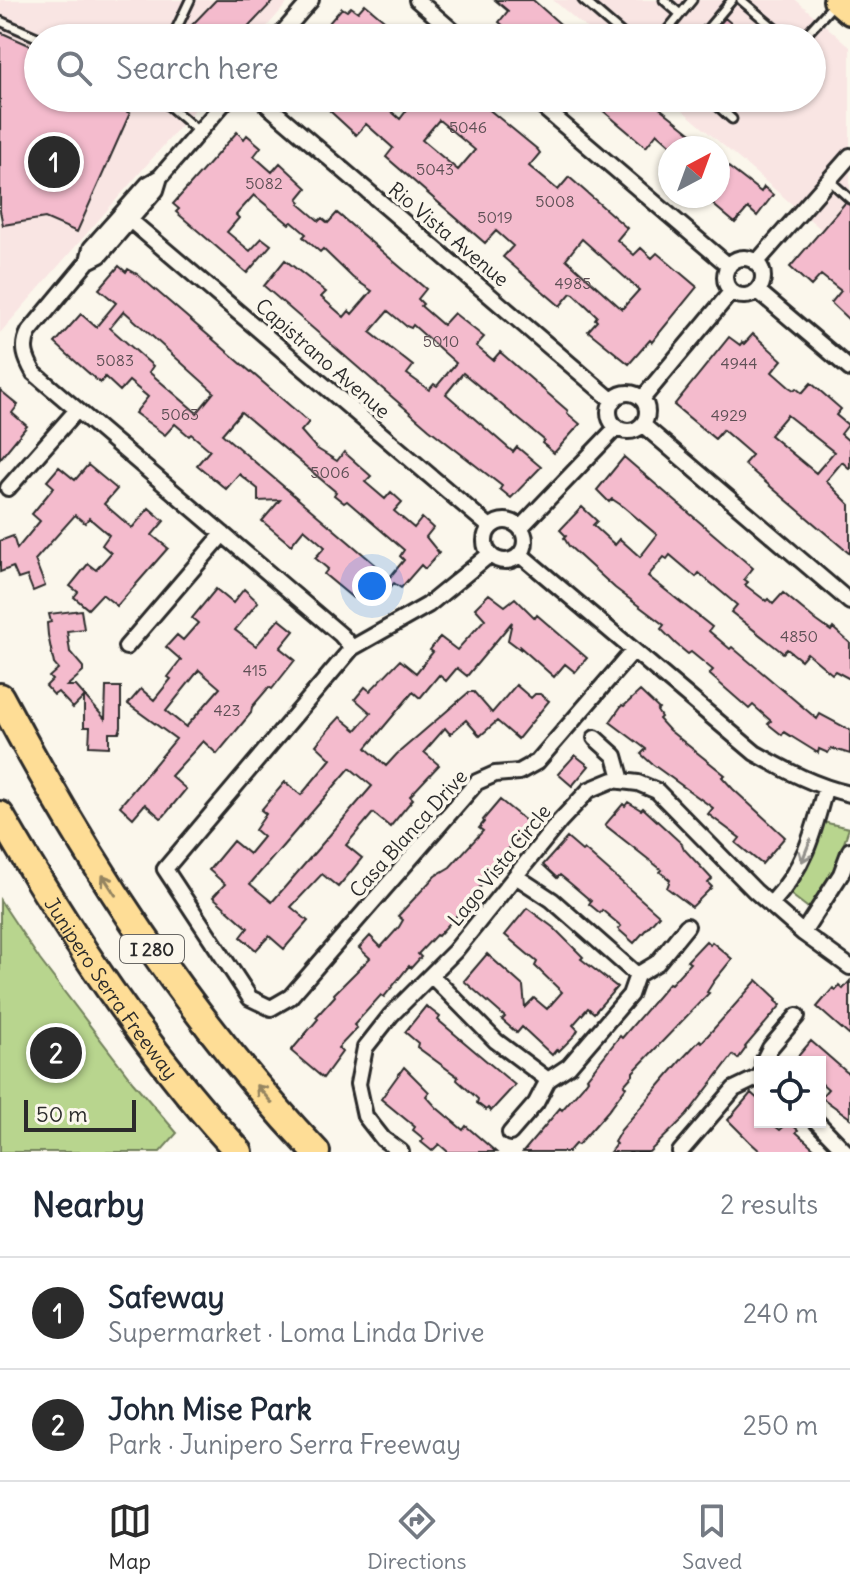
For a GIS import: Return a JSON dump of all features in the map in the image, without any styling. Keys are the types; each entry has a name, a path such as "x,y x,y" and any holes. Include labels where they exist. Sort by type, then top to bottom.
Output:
{"highway":[{"name":"I 280","path":"0,697 51,791 129,917 211,1030 316,1152"},
{"name":"Junipero Serra Freeway","path":"0,815 51,902 105,983 165,1065 239,1152"}],"main road":[{"path":"836,0 850,12"}],"street":[{"path":"290,24 311,0"},
{"path":"417,0 445,24"},
{"path":"88,261 91,248 148,184 160,177 215,112"},
{"name":"Rio Vista Avenue","path":"275,112 613,401"},
{"path":"548,112 729,266"},
{"path":"756,263 849,161"},
{"path":"160,177 156,190 100,255 88,261 29,332 25,351 34,373 341,635 352,648 428,605 489,555"},
{"name":"Capistrano Avenue","path":"130,220 490,527"},
{"path":"743,258 756,263 763,279 758,291 743,297 731,292 724,278 729,266 743,258"},
{"path":"758,291 850,369"},
{"path":"642,399 731,292"},
{"path":"624,394 637,395 642,399 647,412 643,425 630,432 617,427 610,418 613,401 624,394"},
{"path":"8,488 77,410"},
{"path":"643,425 850,602"},
{"path":"520,528 617,427"},
{"path":"508,521 520,528 525,541 521,555 501,562 489,555 484,541 490,527 508,521"},
{"path":"126,647 223,534"},
{"path":"521,555 755,753 799,778 825,789 850,794"},
{"name":"Casa Blanca Drive","path":"352,648 165,869 250,998 271,1008 290,997 477,782 495,774 519,772 537,762 633,651"},
{"path":"595,738 615,756 622,781 638,783 657,791 771,904 803,933 850,967"},
{"name":"Lago Vista Circle","path":"401,1152 383,1139 365,1116 358,1084 365,1048 391,1015 455,951 559,822 589,790 613,780 622,781"},
{"path":"771,904 799,868 808,850 825,789"},
{"path":"803,933 841,874 850,850"},
{"path":"517,877 552,900 637,975"},
{"path":"510,1133 536,1103 548,1080 569,1066 630,995 637,975 657,963 687,926"},
{"path":"431,975 496,1041 548,1080"},
{"path":"766,1056 797,1016"},
{"path":"680,1152 734,1089 754,1080"},
{"path":"823,1128 846,1152"}],"lane":[{"path":"179,24 190,0"},
{"path":"583,0 611,24"},
{"path":"664,0 680,14"},
{"path":"672,24 692,0"},
{"path":"712,24 732,0"},
{"path":"741,0 769,24"},
{"path":"815,24 836,0"},
{"path":"3,22 24,31"},
{"path":"176,112 198,131"},
{"path":"724,112 732,119"},
{"path":"829,180 850,199"}],"shaded area":[{"path":"0,0 290,0 269,24 24,24 24,112 193,112 0,333"},
{"path":"553,0 796,0 824,24 581,24"},
{"path":"826,26 850,47 850,254 730,151 730,136 712,136 684,112 826,112"}],"green space":[{"path":"823,822 849,828 834,872 811,910 790,894 811,860"},
{"path":"0,900 40,960 133,1082 177,1133 160,1152 0,1152"}],"building":[{"path":"216,0 274,0 251,24 193,24"},
{"path":"495,0 533,0 560,24 501,24 499,22 508,11"},
{"path":"365,4 389,24 328,24 342,8 347,11 351,7 358,12"},
{"path":"0,32 24,43 24,112 130,113 77,232 45,218 3,225 0,211"},
{"path":"331,112 392,112 400,119 405,112 492,112 540,153 529,166 558,190 569,177 627,228 617,240 634,255 641,248 652,258 657,253 697,287 652,342 650,340 629,364 588,331 597,321 597,316 574,294 571,293 560,306 503,257 513,246 496,231 485,243 386,157 393,148 366,124 356,135","holes":["439,120 475,150 458,170 422,140","582,239 639,290 622,309 566,259"]},
{"path":"605,112 665,112 695,136 660,136 657,133 646,147"},
{"path":"237,132 244,139 247,135 261,147 254,156 272,172 280,163 307,188 298,199 299,204 319,221 322,218 328,223 337,213 426,289 418,299 423,304 421,306 443,325 454,313 484,337 476,346 493,360 500,352 580,424 554,453 542,443 544,440 463,373 446,394 513,452 517,447 541,467 511,498 500,489 502,486 429,429 264,286 285,260 326,292 321,297 344,317 349,311 352,314 372,291 353,278 323,249 320,252 292,222 289,224 254,195 236,215 239,218 227,232 250,251 262,238 271,245 247,273 176,212 179,209 173,204","holes":["388,311 411,328 413,325 456,363 437,386 434,384 429,390 407,374 413,366 370,332"]},
{"path":"730,168 761,192 764,187 773,195 757,216 748,208 735,223 717,208 730,208"},
{"path":"845,203 850,205 850,321 831,303 841,291 821,275 811,286 790,267"},
{"path":"119,266 126,272 128,269 137,274 309,422 301,431 316,448 337,461 344,452 371,476 365,482 385,499 391,492 402,502 394,511 414,528 422,518 433,528 426,537 439,553 425,569 421,565 401,588 394,583 379,602 362,588 353,598 324,574 328,569 315,558 325,547 304,529 291,545 262,521 280,500 258,501 258,489 239,474 226,489 197,465 210,450 191,434 189,436 175,424 165,435 135,413 148,397 129,381 120,391 105,377 100,383 55,343 81,314 96,327 116,303 99,289","holes":["124,311 214,392 197,413 149,372 153,366 110,328","241,412 336,492 334,495 344,503 347,501 404,550 400,556 404,560 390,577 222,434"]},
{"path":"753,334 782,360 772,372 789,387 802,393 811,383 841,409 836,415 848,425 841,434 850,442 850,469 842,462 826,481 850,505 850,554 744,464 752,455 723,430 715,439 674,405 729,337 740,345 742,342 744,344","holes":["787,415 834,452 816,473 770,435"]},
{"path":"0,390 18,405 12,413 27,426 0,459"},
{"path":"624,457 753,568 744,579 748,582 745,585 773,604 783,593 850,643 850,679 835,671 832,674 807,653 801,660 787,649 783,653 731,612 737,605 699,573 696,577 670,555 667,559 664,557 648,576 712,627 709,631 730,649 732,647 817,719 820,714 850,730 850,754 831,748 828,753 819,749 818,753 784,732 782,735 768,724 771,721 753,705 749,709 709,674 713,670 676,644 661,629 664,625 615,588 569,546 560,530 582,507 597,521 593,525 615,545 620,539 640,557 657,535 624,507 612,499 609,502 597,490"},
{"path":"88,465 117,489 104,504 132,528 149,508 164,521 152,535 168,548 117,606 102,594 88,609 74,597 78,592 70,586 88,564 96,570 111,553 102,545 109,535 89,518 85,523 75,515 35,560 45,586 33,591 27,576 18,579 13,567 0,572 0,541 13,536 17,549 40,521 32,514 54,487 47,481 59,467 75,480"},
{"path":"216,589 233,603 244,589 258,602 235,630 256,646 279,619 294,631 280,648 295,660 272,689 269,687 252,707 251,713 217,754 203,741 171,776 186,789 164,816 161,818 145,804 133,818 120,806 176,739 128,704 141,689 154,700 171,679 168,677 181,660 166,647 177,635 183,640 198,623 192,618","holes":["199,670 220,688 186,727 166,711"]},
{"path":"489,594 505,606 515,598 535,618 537,615 587,658 575,672 565,664 554,677 508,640 512,622 467,676 457,668 446,681 439,675 420,698 413,692 366,748 386,766 469,692 474,692 492,713 516,685 531,698 540,694 549,701 518,739 497,721 480,736 466,720 450,734 445,728 424,752 439,765 410,796 413,799 390,827 373,813 346,845 362,858 338,887 322,874 291,907 308,921 284,949 269,936 256,950 241,937 248,928 213,897 225,884 209,870 233,841 249,854 263,837 255,830 266,814 261,810 285,782 301,795 331,759 316,745 340,717 356,730 371,713 355,699 365,687 370,691 400,660 416,673 433,652 430,650 440,637 457,650 485,619 475,608","holes":["350,768 372,786 272,902 250,884"]},
{"path":"81,610 84,629 67,631 70,652 83,667 83,672 67,686 76,686 105,719 106,687 121,687 121,727 119,733 109,733 109,747 89,746 90,727 84,727 84,697 73,708 58,692 54,695 46,686 52,680 49,677 58,669 54,664 48,635 49,614"},
{"path":"640,691 659,709 659,719 669,730 725,775 722,777 733,789 785,837 762,864 736,843 740,838 708,814 713,808 652,764 641,754 646,749 610,722 622,705"},
{"path":"575,755 589,766 572,786 558,774"},
{"path":"500,800 531,825 500,858 500,865 472,896 460,915 436,935 418,954 421,957 411,968 409,966 384,997 381,995 354,1025 357,1028 338,1048 342,1052 323,1078 291,1051 334,994 370,958 359,948 370,936 381,947 403,920 398,916 483,831 479,828 483,820"},
{"path":"628,802 641,810 643,808 682,844 712,879 708,883 712,887 692,907 667,888 670,880 660,872 662,870 605,825"},
{"path":"567,838 582,851 584,849 659,915 634,943 618,929 621,926 602,910 600,913 571,884 560,875 557,878 543,865"},
{"path":"527,908 554,928 583,957 581,959 617,987 594,1013 588,1008 573,1025 578,1030 575,1035 552,1055 522,1027 517,1033 502,1020 505,1017 464,981 487,954 523,986 525,1007 534,998 547,1009 562,992 535,966 537,962 505,935"},
{"path":"706,941 710,945 712,942 732,959 714,981 709,993 633,1072 608,1111 568,1152 523,1152 583,1086 620,1036 622,1038 671,984"},
{"path":"757,980 781,1005 738,1059 733,1055 686,1116 649,1152 610,1152 621,1130 682,1059 700,1040 702,1042"},
{"path":"850,981 850,1036 817,1007 833,988 836,990 839,985 843,989"},
{"path":"426,1006 440,1017 438,1020 515,1085 491,1111 477,1103 478,1099 457,1080 458,1077 417,1047 418,1043 405,1032"},
{"path":"811,1041 850,1075 850,1118 826,1101 826,1056 798,1056"},
{"path":"404,1067 429,1092 426,1096 437,1108 463,1130 466,1126 496,1152 448,1152 439,1144 432,1151 421,1142 424,1139 413,1130 415,1127 381,1099"},
{"path":"751,1093 754,1096 754,1128 796,1128 796,1132 818,1152 761,1152 728,1120"}],"place":[{"name":"Safeway","path":"54,162"},
{"name":"John Mise Park","path":"56,1053"}]}
